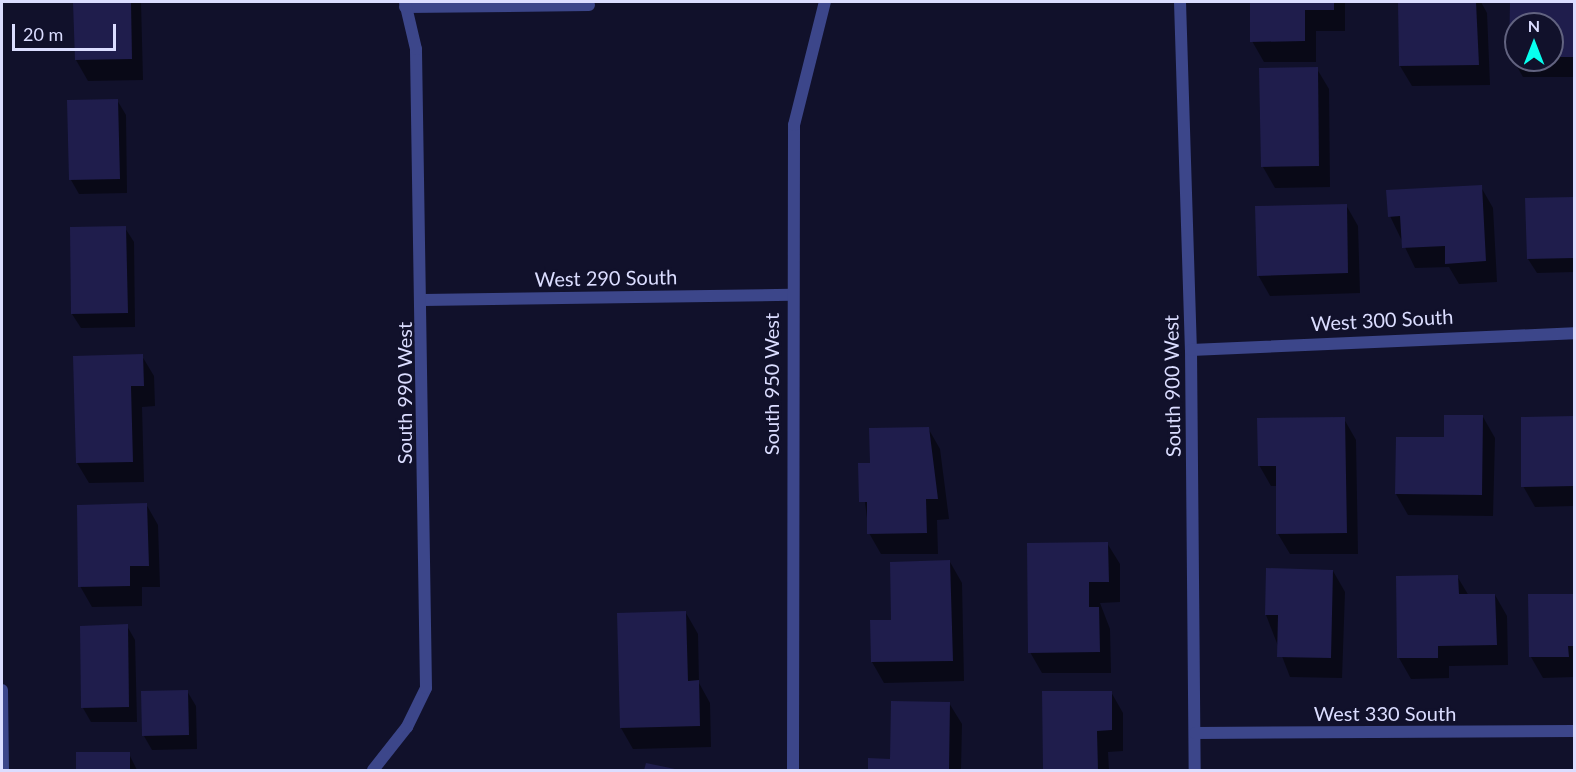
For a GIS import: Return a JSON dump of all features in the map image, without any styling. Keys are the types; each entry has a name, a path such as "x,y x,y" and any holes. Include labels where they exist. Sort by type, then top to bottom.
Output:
{"street":[{"name":"South 950 West","path":"793,771 791,295 794,125 825,2"},
{"name":"South 900 West","path":"1180,2 1191,350 1195,771"},
{"path":"405,4 589,5"},
{"name":"South 990 West","path":"373,771 407,727 426,688 423,300 416,49 405,4"},
{"name":"West 290 South","path":"423,300 791,295"},
{"name":"West 300 South","path":"1191,350 1575,333"},
{"path":"2,690 3,771"},
{"name":"West 330 South","path":"1195,733 1575,731"}],"building":[{"path":"73,2 131,2 132,59 75,60"},
{"path":"1250,2 1334,2 1334,10 1305,10 1305,41 1250,42"},
{"path":"1398,2 1476,2 1479,65 1399,66"},
{"path":"1510,2 1574,2 1574,57 1564,57 1564,12 1510,12"},
{"path":"1318,67 1319,166 1261,167 1259,68"},
{"path":"118,99 120,179 69,180 67,100"},
{"path":"1482,185 1486,261 1445,264 1445,246 1402,248 1400,216 1388,217 1386,190"},
{"path":"1574,197 1574,258 1527,259 1525,198"},
{"path":"1347,204 1348,273 1257,276 1255,206"},
{"path":"126,226 128,313 71,314 70,227"},
{"path":"143,354 144,386 131,386 133,462 76,463 73,356"},
{"path":"1444,415 1483,415 1482,495 1395,494 1396,437 1444,437"},
{"path":"1574,416 1574,486 1521,487 1521,417"},
{"path":"1345,417 1347,533 1276,534 1276,466 1258,466 1257,418"},
{"path":"929,427 938,499 926,499 927,533 867,534 867,502 859,502 858,463 870,463 869,428"},
{"path":"147,503 149,566 130,566 130,586 78,587 77,505"},
{"path":"1108,542 1109,582 1089,582 1089,607 1099,607 1100,652 1028,653 1027,543"},
{"path":"950,560 953,661 871,662 870,620 891,620 890,562"},
{"path":"1266,568 1333,570 1331,658 1277,657 1278,615 1265,615"},
{"path":"1458,575 1459,594 1495,594 1497,645 1438,646 1438,658 1397,658 1396,576"},
{"path":"1528,594 1574,594 1574,646 1568,646 1569,657 1529,657"},
{"path":"686,611 688,681 699,680 700,726 620,728 617,613"},
{"path":"128,624 129,707 81,708 80,626"},
{"path":"188,690 189,735 142,736 141,691"},
{"path":"1042,691 1112,691 1112,730 1097,731 1098,770 1043,770"},
{"path":"891,701 950,702 949,770 868,770 868,758 890,759"},
{"path":"76,752 130,752 130,770 76,770"},
{"path":"646,763 675,769 675,770 644,770"}]}
